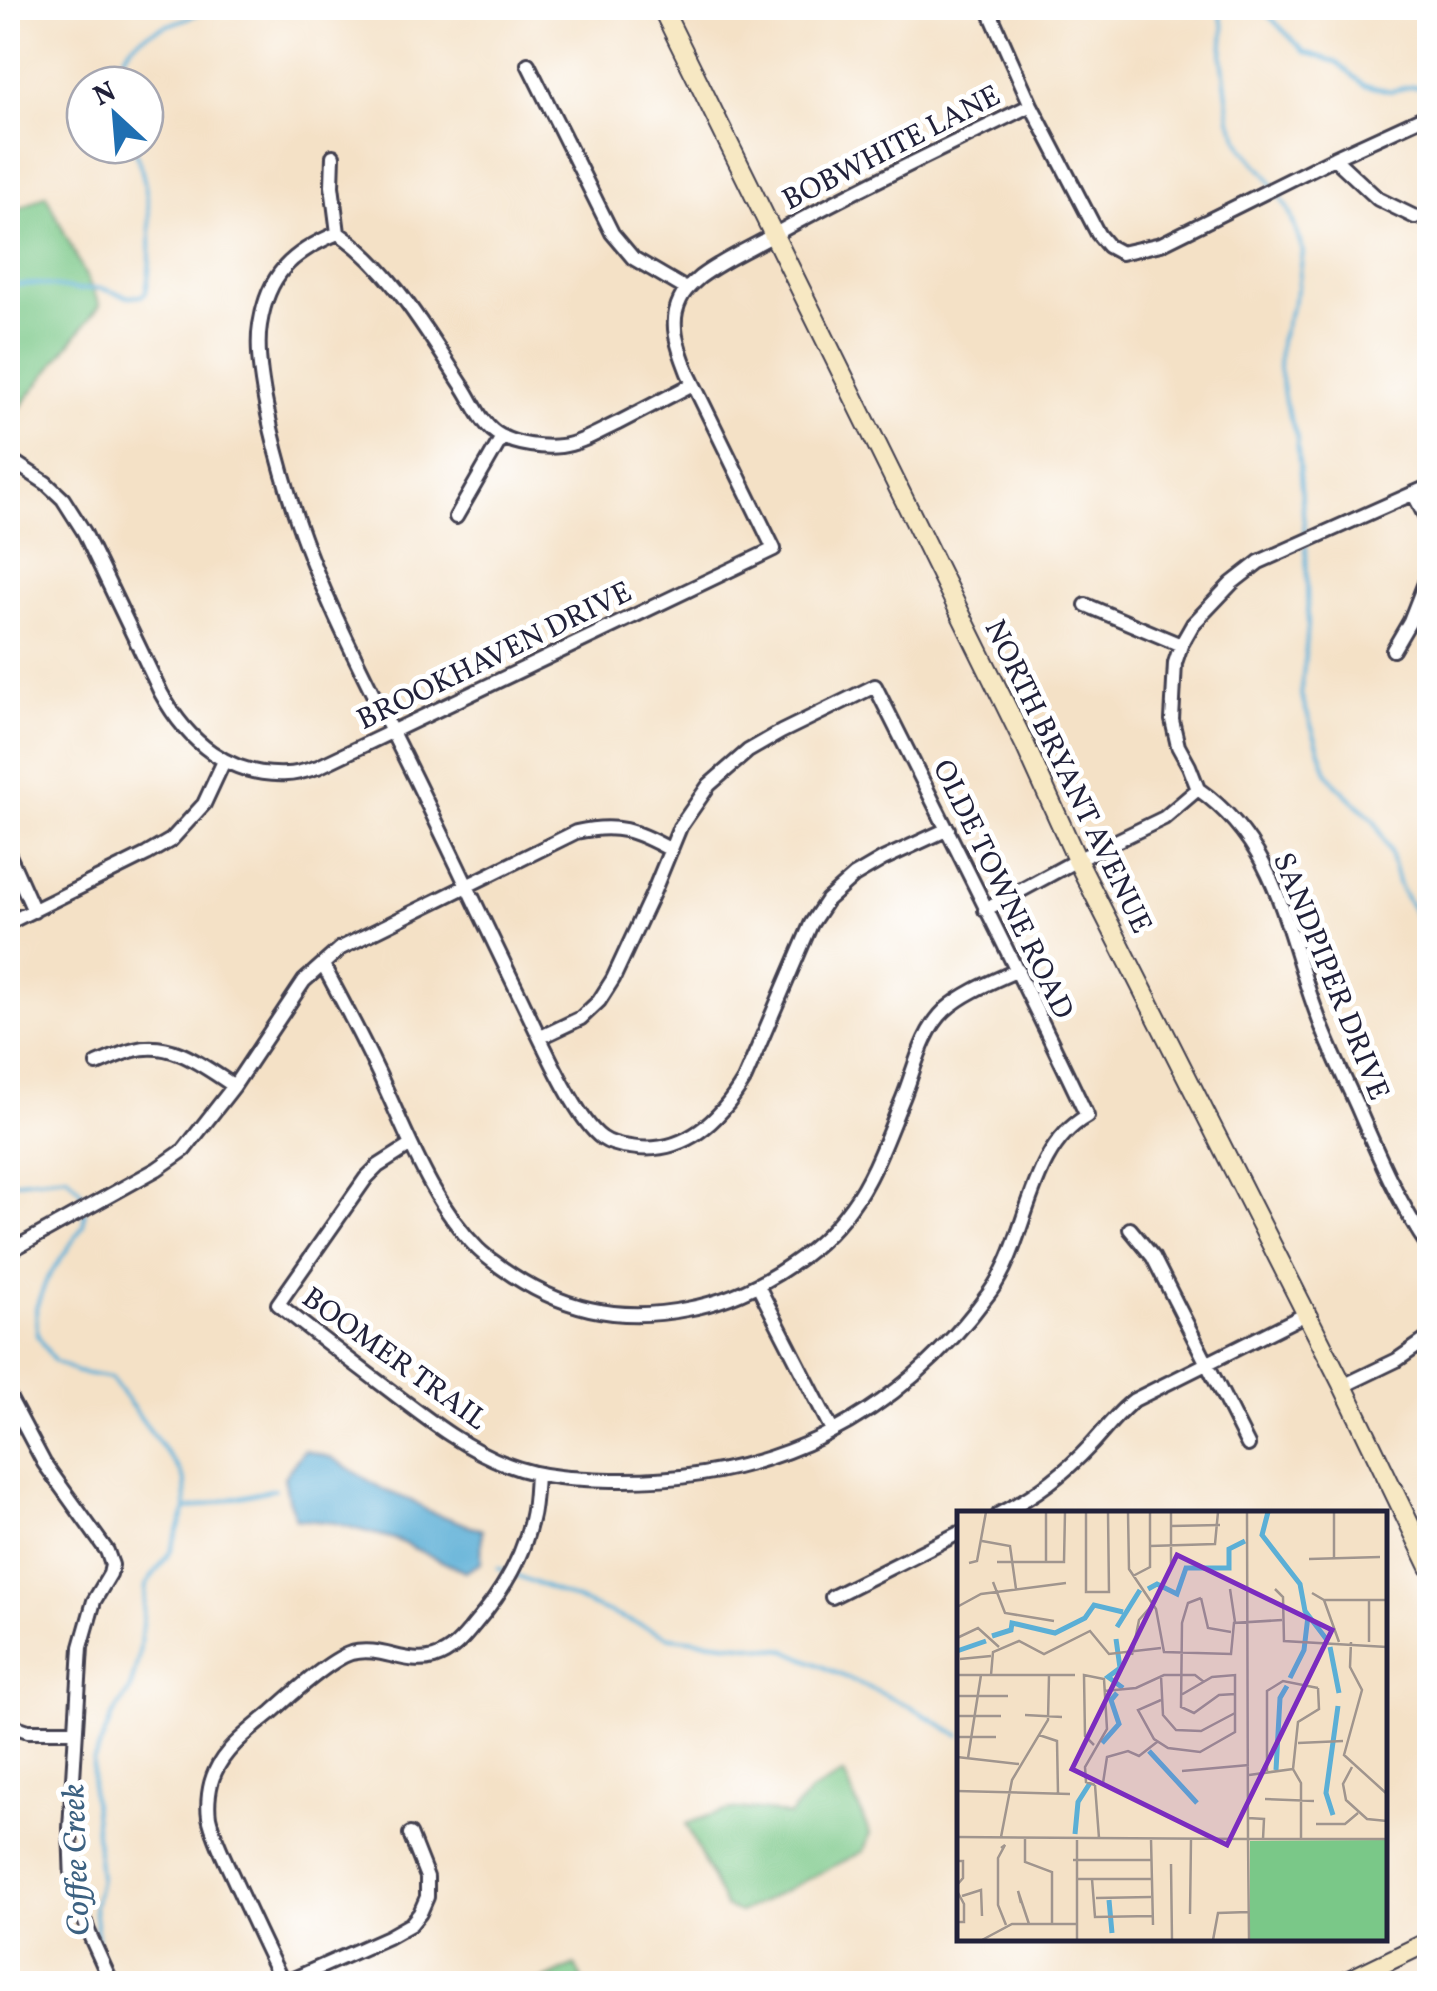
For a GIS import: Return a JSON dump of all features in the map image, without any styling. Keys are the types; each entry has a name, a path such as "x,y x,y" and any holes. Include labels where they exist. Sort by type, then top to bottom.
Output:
{"street":[{"name":"NORTH BRYANT AVENUE","path":"662,8 1077,860 1343,1386 1430,1568"},
{"path":"988,8 1031,105 1098,234 1120,253 1161,244 1430,114"},
{"path":"528,64 612,234 633,258 686,290 702,275 774,235"},
{"name":"BOBWHITE LANE","path":"774,235 1031,105"},
{"path":"333,156 338,234"},
{"path":"1334,158 1378,200 1414,217"},
{"path":"338,234 361,248 377,266 478,414 502,438 564,446 693,384"},
{"path":"338,234 297,254 274,279 259,326 260,368 289,495 326,592 392,732 541,1037 589,1126 603,1139 645,1150 692,1139 711,1124 744,1080 811,924 828,900 854,876 948,830"},
{"name":"BROOKHAVEN DRIVE","path":"8,458 63,499 84,532 175,719 194,739 224,762 262,772 289,774 318,768 774,549 678,347 674,323 678,302 686,290"},
{"path":"456,517 502,438"},
{"path":"985,910 1164,818 1198,789 1178,746 1172,720 1175,663 1193,624 1212,602 1259,562 1430,486"},
{"path":"1412,493 1430,525"},
{"path":"1393,650 1410,621 1430,570"},
{"path":"1086,605 1181,645"},
{"name":"OLDE TOWNE ROAD","path":"671,850 680,827 709,785 748,751 874,686 1087,1116"},
{"path":"8,923 170,840 204,804 224,762"},
{"name":"SANDPIPER DRIVE","path":"1198,789 1233,820 1270,873 1316,1014 1398,1197 1430,1248"},
{"path":"8,1252 184,1150 234,1086 304,981 341,948 576,832 599,826 619,828 643,834 671,850 613,979 599,1001 581,1018 541,1037"},
{"path":"8,853 34,911"},
{"path":"323,964 441,1201 480,1252 548,1296 606,1314 634,1316 704,1306 758,1286 828,1233 866,1182 925,1038 944,1011 979,988 1018,970"},
{"path":"97,1064 155,1046 172,1049 234,1086"},
{"name":"BOOMER TRAIL","path":"411,1145 366,1178 278,1304 463,1444 504,1464 536,1474 569,1478 688,1478 768,1460 866,1413 895,1393 967,1322 994,1286 1050,1154 1070,1126 1087,1116"},
{"path":"1130,1229 1153,1256 1248,1446"},
{"path":"758,1286 832,1430"},
{"path":"1005,1511 1048,1484 1134,1400 1306,1314"},
{"path":"1343,1386 1397,1360 1430,1337"},
{"path":"8,1395 44,1463 107,1551 112,1565 94,1600 81,1647 70,1828 72,1883 112,1984"},
{"path":"410,1834 427,1878 428,1897 411,1924 283,1983 210,1818 208,1798 214,1773 225,1756 282,1702 351,1654 384,1652 422,1660 451,1650 508,1580 532,1518 536,1474"},
{"path":"832,1597 957,1534"},
{"path":"8,1724 28,1731 76,1731"},
{"path":"1341,1984 1430,1941"}],"green space":[{"path":"46,195 100,305 8,423 8,215"},
{"path":"844,1774 870,1834 864,1851 740,1913 725,1907 686,1824 736,1810 789,1816 810,1792"},
{"path":"575,1965 584,1983 537,1983"}],"water":[{"path":"304,1450 332,1458 428,1511 482,1530 481,1563 465,1572 394,1539 335,1523 296,1519 284,1477"}],"waterway":[{"name":"Coffee Creek","path":"120,65 126,52 149,33 210,8"},
{"path":"1218,8 1224,28 1222,57 1230,119 1244,149 1289,211 1303,251 1298,288 1280,341 1279,368 1297,438 1305,537"},
{"path":"1261,8 1305,52 1336,62 1364,85 1391,91 1413,86 1430,88"},
{"name":"Coffee Creek","path":"8,285 100,288 129,297 146,292 149,217 139,165"},
{"path":"1306,546 1308,626 1301,695 1327,772 1374,820 1390,852 1399,886 1430,939"},
{"name":"Coffee Creek","path":"8,1182 67,1176 81,1191 85,1203"},
{"name":"Coffee Creek","path":"85,1212 83,1226 46,1281 36,1308 37,1334 54,1361 77,1372 111,1378 180,1471 185,1482 186,1509 170,1552 146,1585 139,1655 130,1690 112,1717 93,1762 100,1878 94,1907 98,1939"},
{"path":"187,1509 275,1489"},
{"path":"498,1568 670,1637 786,1650 909,1706 957,1734"}]}
